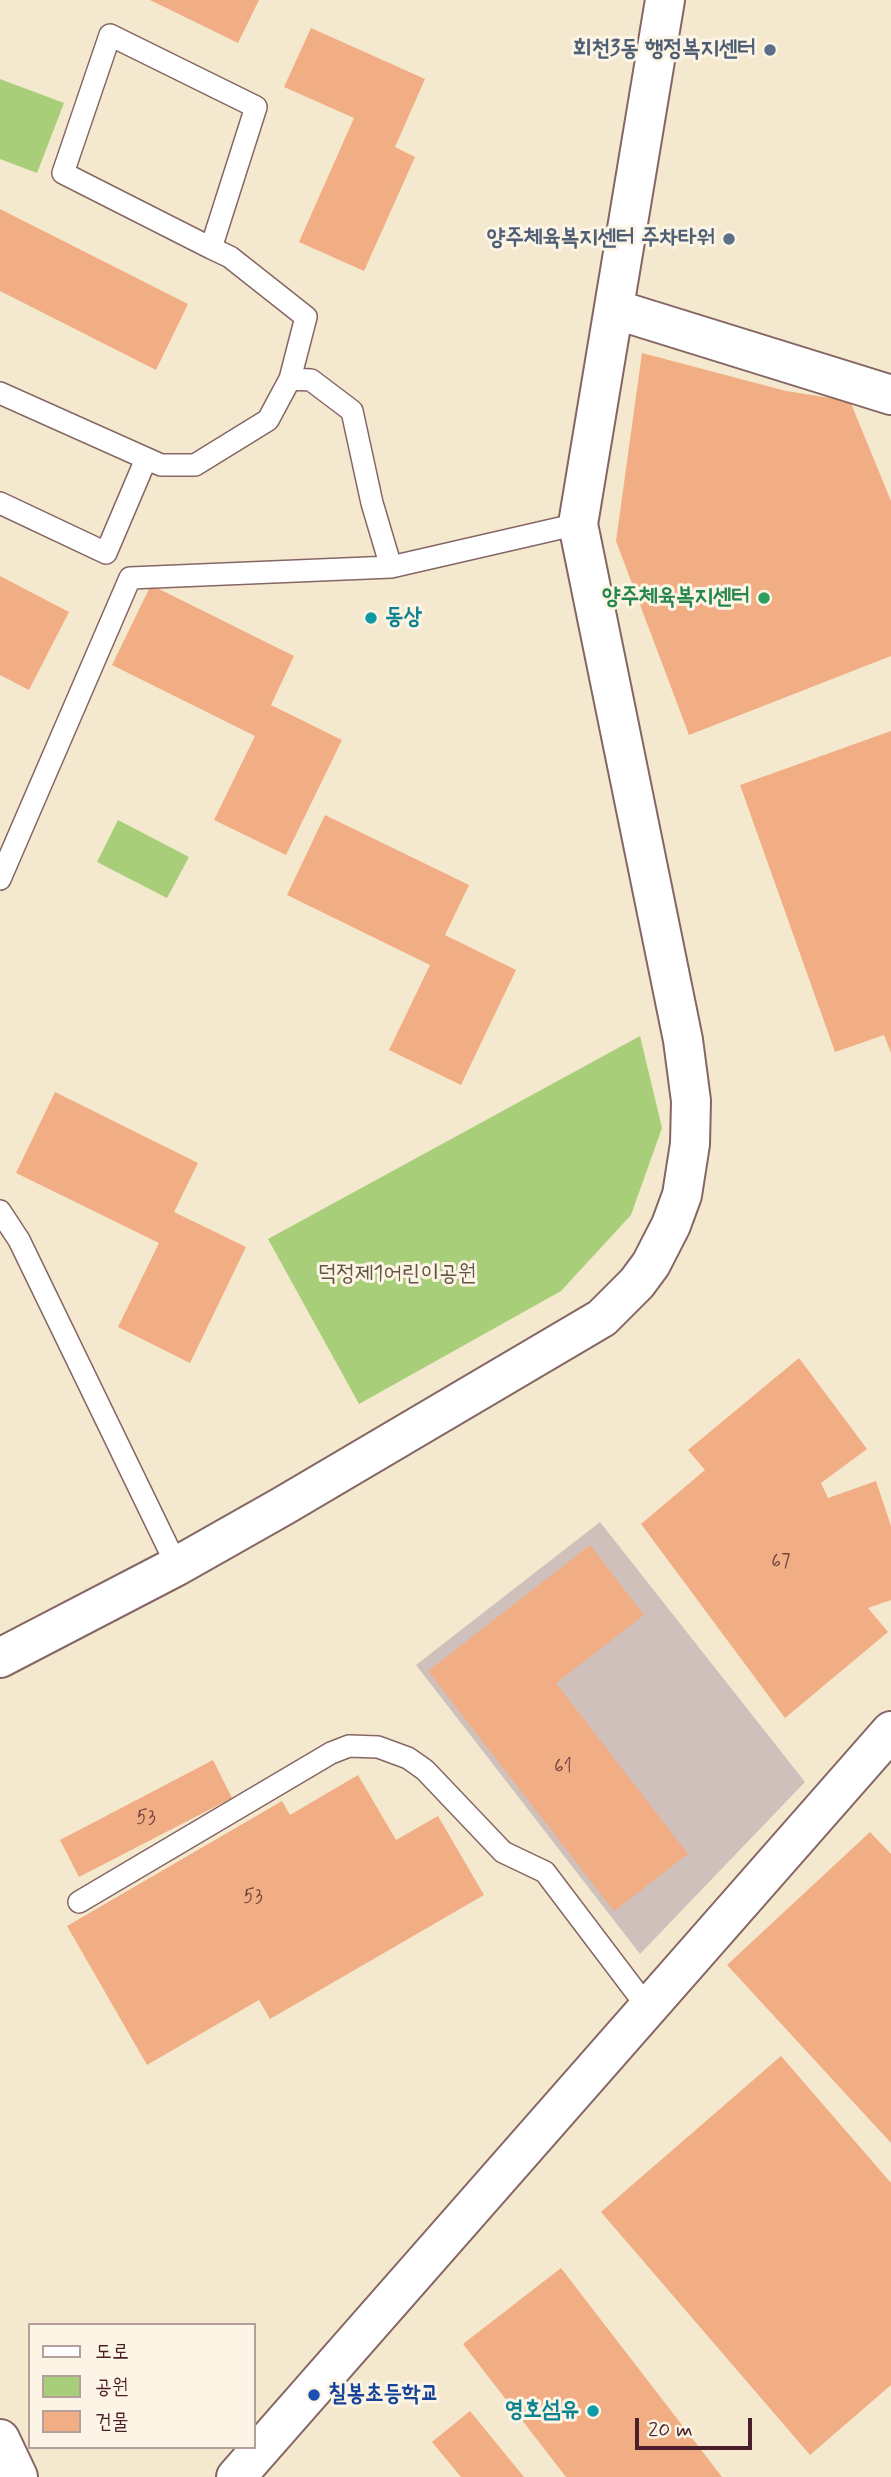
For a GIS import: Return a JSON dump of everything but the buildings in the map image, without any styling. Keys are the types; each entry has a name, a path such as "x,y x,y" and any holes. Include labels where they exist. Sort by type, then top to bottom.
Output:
{"street":[{"path":"0,1658 177,1566 602,1318 637,1283 651,1264 671,1226 682,1195 690,1144 691,1101 683,1040 579,524 665,0"},
{"path":"614,309 891,395"},
{"path":"236,2477 891,1731"},
{"path":"0,2439 18,2477"}],"lane":[{"path":"0,393 161,465 195,465 268,420 290,379 306,317 230,257 211,248 63,173 110,35 256,107 211,248"},
{"path":"290,379 311,380 352,411 372,503 391,567"},
{"path":"0,503 106,553 146,459"},
{"path":"0,879 130,578 391,567 579,524"},
{"path":"0,1211 9,1242 177,1566"},
{"path":"79,1902 331,1753 349,1746 377,1747 408,1758 425,1770 503,1852 545,1872 648,2008"}],"shaded area":[{"path":"600,1522 805,1782 640,1954 416,1665"}],"green space":[{"path":"0,79 64,103 37,173 0,159"},
{"path":"118,820 189,857 167,898 97,862"},
{"name":"덕정제1어린이공원","path":"640,1036 662,1128 631,1215 561,1291 359,1404 268,1239"}],"place":[{"name":"회천3동 행정복지센터","path":"770,50"},
{"name":"양주체육복지센터 주차타워","path":"729,239"},
{"name":"양주체육복지센터","path":"764,598"},
{"name":"동상","path":"371,618"},
{"name":"칠봉초등학교","path":"314,2395"},
{"name":"영호섬유","path":"593,2411"}]}
